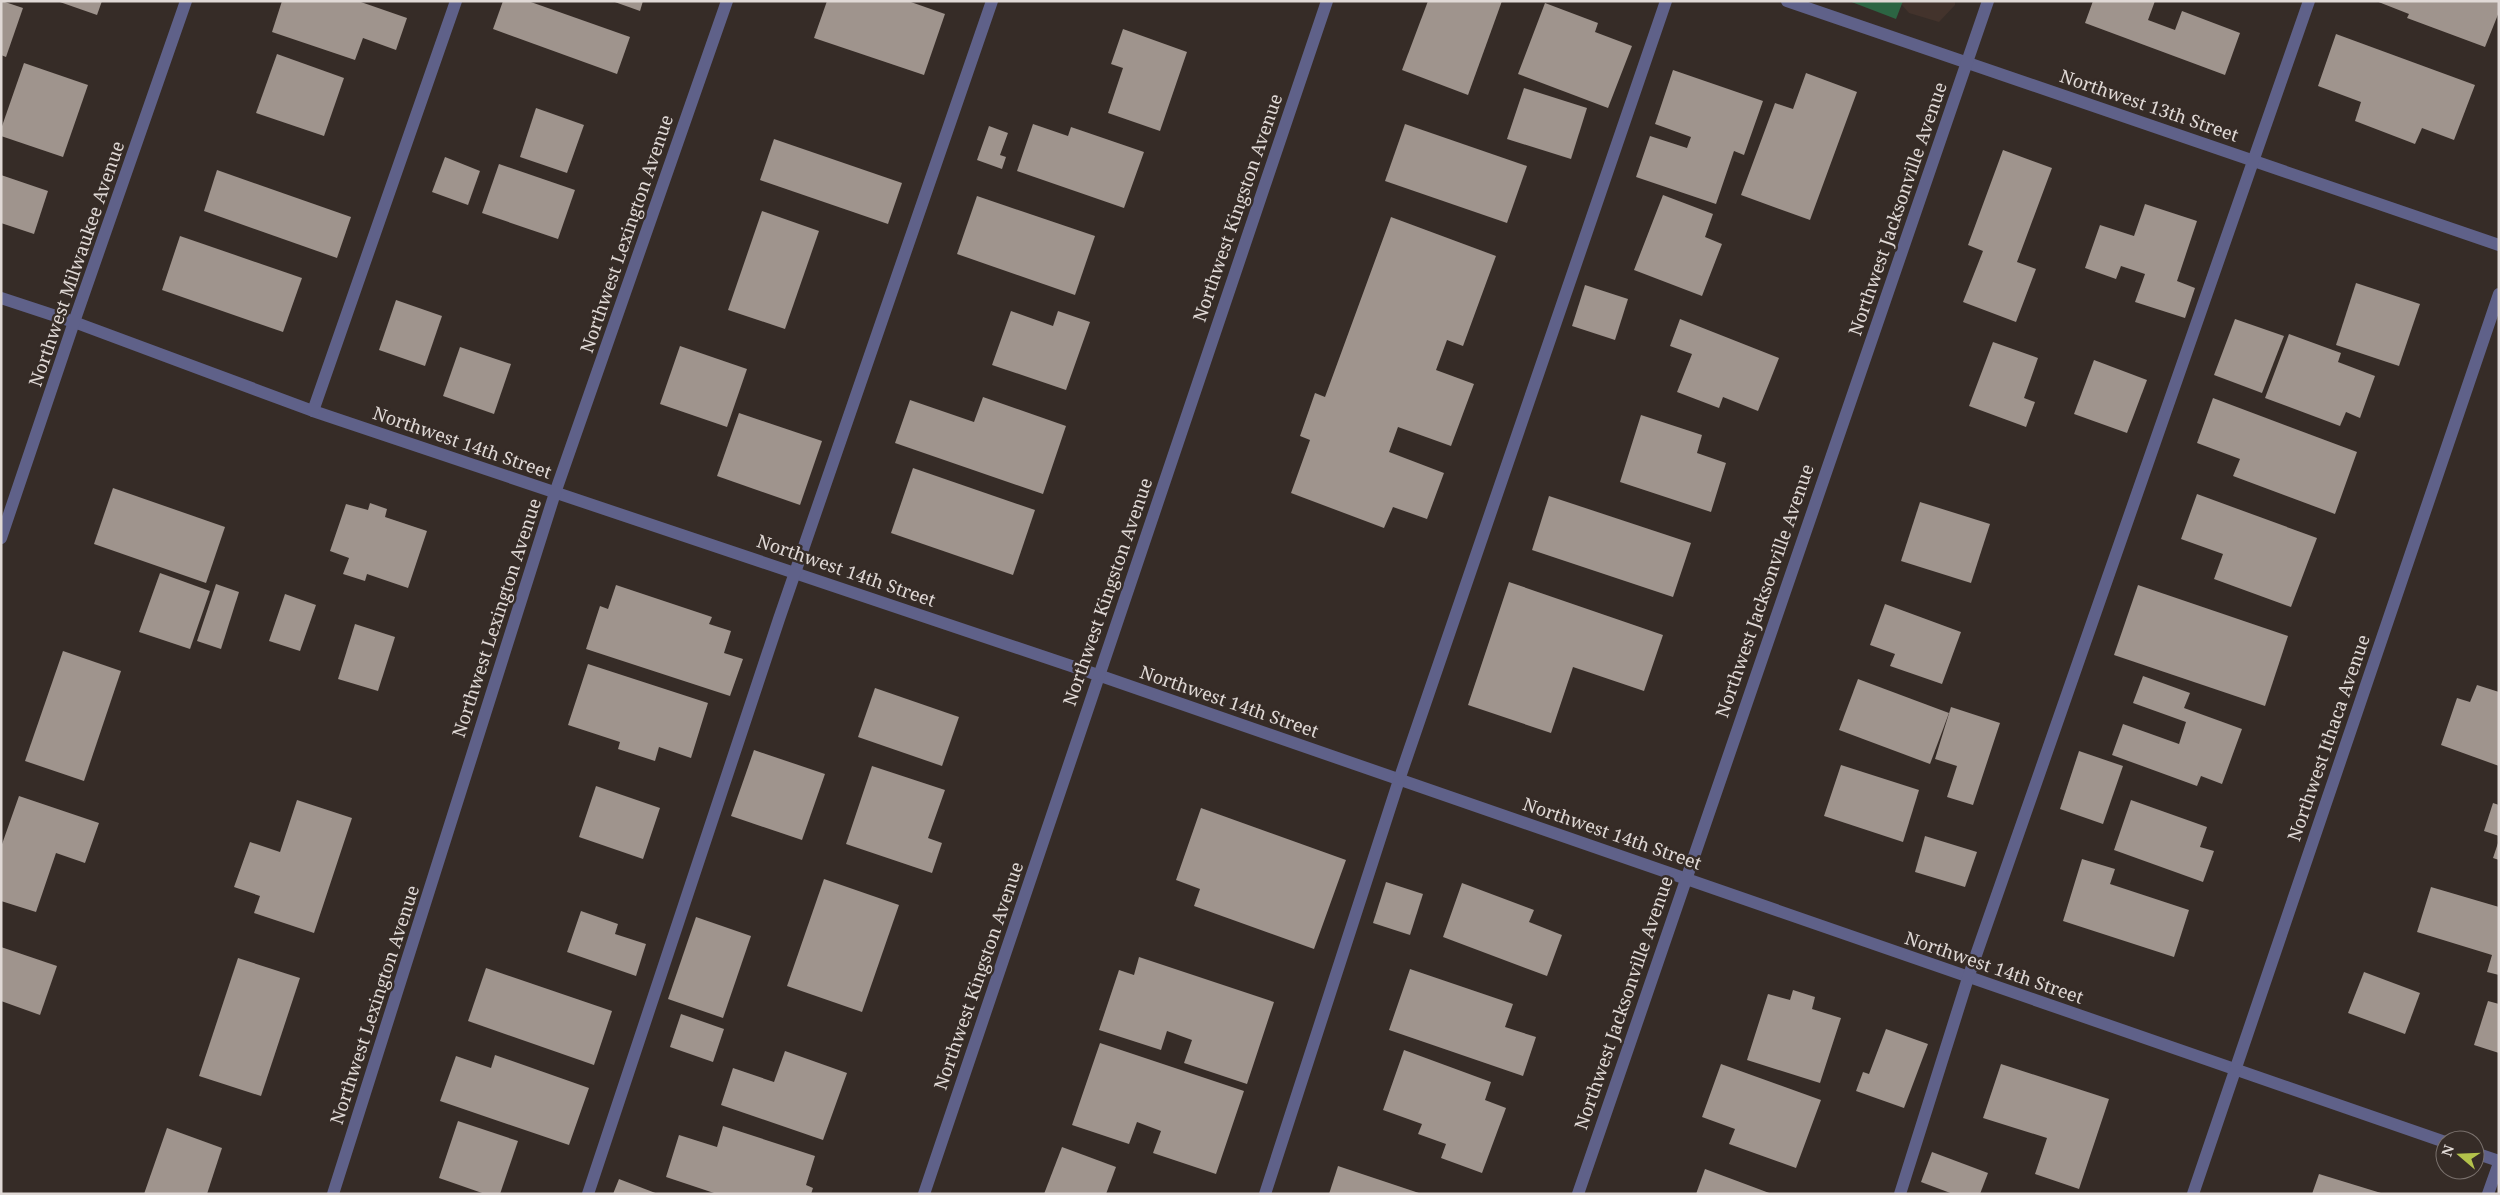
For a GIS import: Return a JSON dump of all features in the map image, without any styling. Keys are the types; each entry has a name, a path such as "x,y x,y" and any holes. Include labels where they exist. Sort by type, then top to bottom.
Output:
{"street":[{"name":"Northwest Milwaukee Avenue","path":"1,538 186,1"},
{"path":"314,411 456,1"},
{"name":"Northwest Lexington Avenue","path":"333,1194 555,493 727,1"},
{"path":"588,1194 795,573 992,1"},
{"name":"Northwest Kingston Avenue","path":"924,1194 1327,1"},
{"path":"1266,1194 1399,780 1666,1"},
{"name":"Northwest 13th Street","path":"1787,1 2499,245"},
{"name":"Northwest Jacksonville Avenue","path":"1578,1194 1685,877 1988,1"},
{"path":"1900,1194 1968,978 2309,1"},
{"name":"Northwest Ithaca Avenue","path":"2193,1194 2499,294"},
{"name":"Northwest 14th Street","path":"1,298 74,322 314,411 1098,675 1685,877 2234,1071 2435,1139"},
{"path":"2485,1157 2499,1162 2488,1194"}],"shaded area":[{"path":"1892,1 1955,1 1955,5 1939,22 1909,13 1902,5"}],"green space":[{"path":"1849,1 1903,1 1896,19"}],"building":[{"path":"2,1 23,8 6,57 1,55"},
{"path":"57,1 102,1 97,15"},
{"path":"282,1 358,1 407,18 396,50 363,38 355,60 272,32"},
{"path":"503,1 528,1 630,37 617,74 493,29"},
{"path":"612,1 643,1 640,11"},
{"path":"827,1 908,1 945,14 924,75 814,38"},
{"path":"1428,1 1502,1 1468,95 1402,70"},
{"path":"2093,1 2155,1 2148,20 2175,30 2182,11 2240,33 2225,75 2085,23"},
{"path":"2376,1 2499,1 2499,12 2485,47 2407,18 2409,14"},
{"path":"1545,3 1598,23 1595,32 1632,46 1608,108 1518,74"},
{"path":"1123,29 1187,52 1160,131 1108,113 1123,68 1111,64"},
{"path":"2336,34 2475,85 2454,140 2422,128 2415,144 2355,121 2361,102 2318,86"},
{"path":"277,54 344,78 324,136 256,113"},
{"path":"24,63 88,85 63,157 1,136 1,129"},
{"path":"1673,70 1763,101 1744,155 1734,151 1716,204 1636,177 1650,136 1687,148 1691,137 1655,124"},
{"path":"1806,73 1857,92 1810,220 1741,195 1775,103 1793,109"},
{"path":"1524,88 1587,108 1571,159 1507,139"},
{"path":"536,108 584,125 567,173 520,157"},
{"path":"1033,124 1068,136 1071,127 1144,152 1124,208 1017,171"},
{"path":"1405,124 1527,166 1507,223 1385,181"},
{"path":"989,126 1008,133 1000,155 1006,157 1002,169 977,160"},
{"path":"774,139 902,183 888,224 760,180"},
{"path":"2003,150 2052,168 2017,262 2036,269 2016,322 1963,302 1983,251 1968,245"},
{"path":"445,157 480,171 468,205 432,192"},
{"path":"499,164 575,190 558,239 482,213"},
{"path":"217,170 351,217 337,258 204,211"},
{"path":"1,175 48,191 34,234 1,223"},
{"path":"1663,195 1713,214 1705,237 1722,244 1702,296 1634,270"},
{"path":"977,196 1095,236 1075,295 957,254"},
{"path":"2145,204 2197,221 2177,281 2195,288 2185,318 2135,302 2145,274 2121,266 2116,279 2085,268 2100,225 2134,236"},
{"path":"762,211 819,231 785,329 728,310"},
{"path":"1391,217 1496,256 1463,346 1447,340 1436,370 1474,384 1451,446 1398,427 1389,452 1444,473 1427,519 1393,507 1384,528 1291,493 1310,440 1300,436 1315,393 1325,397"},
{"path":"180,236 302,278 283,332 162,290"},
{"path":"2356,283 2420,304 2399,366 2336,345"},
{"path":"1585,285 1628,299 1615,340 1572,326"},
{"path":"396,300 442,316 425,366 379,350"},
{"path":"1011,311 1053,326 1058,311 1090,322 1066,390 992,365"},
{"path":"1680,319 1779,358 1758,411 1723,397 1719,408 1677,392 1692,354 1670,346"},
{"path":"2235,319 2284,336 2262,393 2214,375"},
{"path":"2289,334 2341,353 2338,362 2375,376 2360,418 2346,412 2340,426 2265,398"},
{"path":"1993,342 2038,358 2024,398 2035,402 2026,427 1969,406"},
{"path":"680,346 747,369 727,427 660,404"},
{"path":"460,347 511,364 494,414 443,396"},
{"path":"2094,360 2147,380 2127,433 2074,414"},
{"path":"983,397 1066,426 1043,494 895,443 910,400 974,422"},
{"path":"2213,398 2357,452 2335,514 2233,476 2240,459 2197,443"},
{"path":"739,413 822,441 800,505 717,476"},
{"path":"1641,415 1702,435 1697,453 1726,463 1711,512 1620,482"},
{"path":"913,468 1035,510 1013,575 891,533"},
{"path":"113,488 225,527 206,583 94,544"},
{"path":"2197,494 2317,538 2291,607 2214,579 2223,554 2181,539"},
{"path":"1549,496 1691,543 1673,597 1532,550"},
{"path":"1920,502 1990,524 1971,583 1901,561"},
{"path":"370,503 387,509 385,517 427,531 408,588 367,574 365,581 343,574 349,558 330,551 346,504 368,510"},
{"path":"160,573 210,591 190,649 139,632"},
{"path":"1509,582 1663,635 1644,691 1573,667 1551,733 1468,705"},
{"path":"216,584 239,592 221,649 197,641"},
{"path":"616,585 712,617 709,624 731,631 724,653 743,659 730,696 586,649 600,606 608,609"},
{"path":"2138,585 2288,636 2265,706 2114,655"},
{"path":"285,594 316,605 300,651 269,641"},
{"path":"1885,604 1961,632 1942,684 1890,666 1895,654 1870,645"},
{"path":"355,624 395,637 378,691 338,679"},
{"path":"63,651 121,671 84,781 25,761"},
{"path":"588,664 708,703 691,758 659,747 655,761 618,749 620,742 568,725"},
{"path":"2143,676 2190,693 2184,708 2242,729 2222,784 2201,776 2197,786 2112,755 2123,724 2179,744 2186,722 2133,703"},
{"path":"1858,679 1949,713 1930,764 1839,730"},
{"path":"2477,685 2499,692 2499,766 2441,745 2457,698 2470,702"},
{"path":"875,688 959,717 942,766 858,737"},
{"path":"1951,707 2000,723 1973,805 1947,797 1957,766 1935,759"},
{"path":"754,750 825,774 802,840 731,816"},
{"path":"2079,751 2123,766 2103,824 2060,809"},
{"path":"1841,765 1919,790 1903,842 1824,816"},
{"path":"872,766 945,790 928,838 942,843 932,873 846,844"},
{"path":"596,786 660,808 643,859 579,837"},
{"path":"19,796 99,823 85,863 56,853 36,912 1,901 1,847"},
{"path":"297,800 352,818 314,933 254,913 260,896 234,887 250,842 280,852"},
{"path":"2131,800 2207,827 2200,847 2214,851 2203,882 2114,850"},
{"path":"2493,803 2499,805 2499,836 2484,831"},
{"path":"1201,808 1346,860 1314,949 1194,906 1200,889 1176,880"},
{"path":"1925,836 1977,852 1965,887 1915,872"},
{"path":"2499,840 2499,860 2493,858"},
{"path":"2082,859 2115,869 2110,884 2189,910 2174,957 2063,921"},
{"path":"824,879 899,905 862,1012 787,986"},
{"path":"1386,882 1423,894 1410,935 1373,923"},
{"path":"1462,883 1534,910 1529,922 1562,935 1547,976 1443,937"},
{"path":"2431,887 2499,907 2499,975 2487,972 2492,955 2417,932"},
{"path":"581,911 618,924 615,934 646,944 636,976 567,952"},
{"path":"696,917 751,936 723,1018 668,999"},
{"path":"1,947 57,966 40,1015 1,1001"},
{"path":"1139,957 1274,1002 1247,1084 1184,1063 1192,1040 1167,1031 1161,1050 1099,1030 1119,970 1134,975"},
{"path":"238,958 300,978 261,1096 199,1076"},
{"path":"486,968 612,1011 594,1065 468,1021"},
{"path":"1410,969 1513,1004 1505,1027 1536,1037 1523,1076 1389,1030"},
{"path":"2364,972 2420,993 2405,1034 2348,1013"},
{"path":"1793,990 1815,997 1812,1009 1841,1018 1820,1083 1747,1060 1768,994 1790,1000"},
{"path":"2488,1001 2499,1004 2499,1053 2474,1045"},
{"path":"681,1014 724,1029 713,1062 670,1047"},
{"path":"1886,1029 1928,1044 1904,1108 1856,1091 1863,1072 1869,1074"},
{"path":"1100,1043 1244,1091 1216,1174 1153,1153 1161,1131 1137,1122 1129,1144 1072,1125"},
{"path":"1404,1050 1491,1082 1485,1100 1506,1108 1482,1173 1441,1158 1446,1144 1418,1134 1422,1124 1383,1110"},
{"path":"785,1051 847,1073 823,1140 721,1105 733,1068 774,1082"},
{"path":"495,1055 589,1088 569,1145 440,1101 456,1056 491,1068"},
{"path":"1721,1064 1821,1100 1796,1168 1729,1144 1735,1129 1702,1117"},
{"path":"2001,1064 2109,1099 2079,1189 2035,1174 2047,1138 1983,1118"},
{"path":"458,1121 518,1141 500,1194 485,1194 439,1178"},
{"path":"723,1126 815,1156 806,1185 813,1188 811,1194 717,1194 666,1177 679,1135 717,1147"},
{"path":"167,1128 222,1148 207,1194 144,1194"},
{"path":"1062,1147 1116,1167 1106,1194 1044,1194"},
{"path":"1932,1152 1988,1173 1980,1194 1953,1194 1921,1182"},
{"path":"1338,1166 1419,1193 1419,1194 1329,1194"},
{"path":"1705,1169 1772,1194 1696,1194"},
{"path":"2319,1174 2381,1193 2381,1194 2312,1194"},
{"path":"619,1179 658,1194 613,1194"}]}
